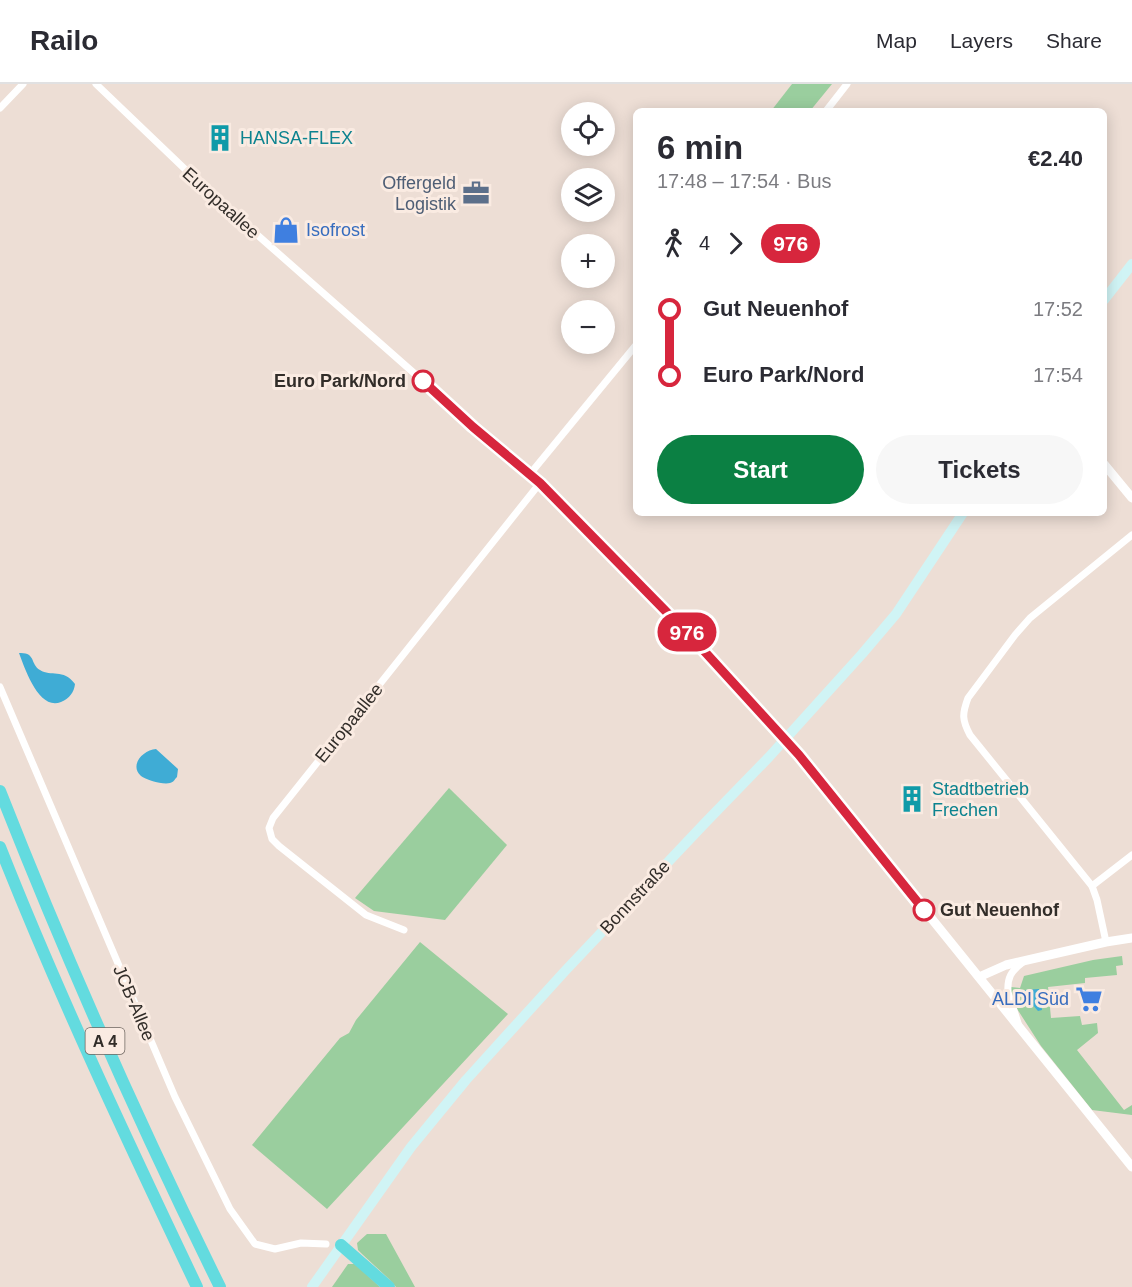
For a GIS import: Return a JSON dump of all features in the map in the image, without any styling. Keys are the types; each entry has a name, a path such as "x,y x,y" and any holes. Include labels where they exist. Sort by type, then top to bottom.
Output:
{"highway":[{"name":"A 4","path":"0,791 88,1003 220,1287"},
{"name":"A 4","path":"0,847 72,1018 197,1287"},
{"path":"341,1245 389,1287"}],"main road":[{"path":"1107,296 1132,264"},
{"name":"Bonnstraße","path":"312,1287 411,1147 466,1080 862,654 896,614 961,516"}],"street":[{"path":"0,108 23,84"},
{"name":"Europaallee","path":"96,84 212,195 473,427 540,483 695,641 785,739"},
{"path":"828,108 847,84"},
{"path":"530,474 633,349"},
{"path":"1107,468 1132,498"},
{"name":"Europaallee","path":"404,930 366,915 279,846 272,839 269,828 273,818 540,483"},
{"path":"1106,942 1092,886 970,735 964,723 963,710 968,698 1030,618 1132,536"},
{"name":"JCB-Allee","path":"0,687 175,1097 230,1209 255,1244 275,1249 301,1243 326,1245"},
{"path":"785,739 1132,1167"},
{"path":"1092,886 1132,855"},
{"path":"979,978 1006,965 1132,938"},
{"path":"1019,1028 1008,992 1008,982 1015,968 1029,959"}],"green space":[{"path":"792,84 832,84 812,108 773,108"},
{"path":"449,788 507,845 445,920 374,911 355,898"},
{"path":"420,942 508,1014 327,1209 252,1145 340,1038 349,1033 356,1020"},
{"path":"1122,956 1123,965 1116,966 1117,975 1085,978 1085,983 1048,987 1051,1018 1080,1016 1082,1025 1097,1023 1098,1033 1077,1050 1124,1110 1132,1105 1132,1115 1092,1110 1041,1046 1012,1001 1011,987 1020,988 1024,976 1093,960"},
{"path":"367,1234 386,1234 415,1287 396,1287 358,1250 357,1243"},
{"path":"348,1264 355,1264 380,1287 332,1287"}],"water":[{"path":"19,653 28,654 37,668 44,672 62,674 71,679 75,684 74,690 67,699 53,703 40,695"},
{"path":"156,749 178,769 177,777 171,783 151,780 141,776 138,772 136,767 142,755"},
{"path":"1039,989 1042,1010 1038,1011 1025,996 1025,990"}],"bus line":[{"name":"976","path":"423,381 473,427 540,483 695,641 799,755 924,910"}],"place":[{"name":"HANSA-FLEX","path":"220,138"},
{"name":"Offergeld Logistik","path":"476,193"},
{"name":"Isofrost","path":"286,230"},
{"name":"Euro Park/Nord","path":"423,381"},
{"name":"Stadtbetrieb Frechen","path":"912,799"},
{"name":"Gut Neuenhof","path":"924,910"},
{"name":"ALDI Süd","path":"1089,999"}]}
